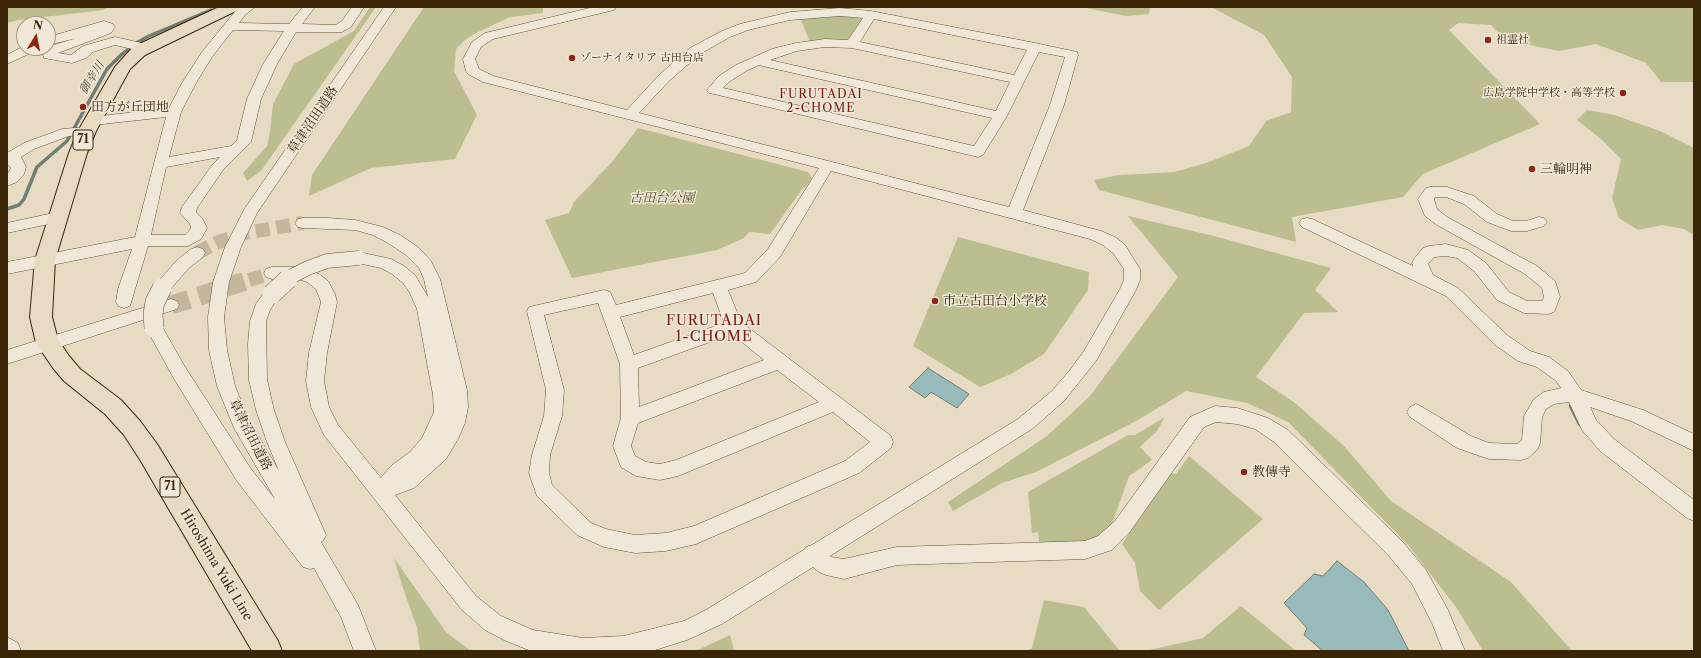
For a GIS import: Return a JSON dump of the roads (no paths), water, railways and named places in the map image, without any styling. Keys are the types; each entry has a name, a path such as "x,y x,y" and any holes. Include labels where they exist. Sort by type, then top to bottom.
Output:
{"main road":[{"name":"Hiroshima Yuki Line","path":"236,7 166,36 145,48 123,67 90,126 78,153 45,260 41,317 47,343 72,375 113,407 140,440 268,651"}],"street":[{"path":"124,302 126,290 142,241 174,112 206,55 241,12 236,7"},
{"path":"7,268 142,241 188,240 195,235 199,228 198,222 188,213 190,208 218,167 244,142 254,99 270,64 293,27 309,7"},
{"path":"230,26 338,29 347,24 358,7"},
{"name":"草津沼田道路","path":"364,651 350,612 241,423 226,386 218,350 216,318 221,282 233,247 250,212 390,7"},
{"path":"272,273 300,273 313,278 322,285 327,294 329,302 318,353 315,381 320,407 331,430 469,603 493,623 512,633 533,641 557,646 583,649 624,647 687,630 714,617 813,554 1025,424 1058,396 1076,375 1090,356 1128,290 1132,280 1132,269 1126,258 1119,249 1109,241 1095,234 629,116 488,79 473,72 469,59 476,45 489,36 508,30 610,7"},
{"path":"629,116 665,77 683,60 700,48 726,34 744,27 790,16 840,12 871,15 1072,55 1057,105 1014,213"},
{"path":"852,44 871,15"},
{"path":"56,39 104,25 110,27 107,30 73,44 56,49"},
{"path":"54,56 72,59 81,55 88,49 115,41 145,48"},
{"path":"1018,80 852,44 825,43 807,45 777,52 741,68 724,79 714,90 978,152 1000,116 1035,48"},
{"path":"7,60 16,55"},
{"path":"759,60 1000,116"},
{"path":"7,181 12,179 17,174 19,167 10,158 29,146 67,132 90,126 174,112"},
{"path":"160,164 225,151 233,151"},
{"path":"611,313 750,278 774,253 827,166"},
{"path":"1427,278 1420,263 1429,252 1446,250 1462,254 1480,267 1503,296 1524,307 1548,308 1552,297 1549,285 1531,270 1442,221 1430,212 1426,199 1431,192 1447,192 1469,200 1492,218 1511,226 1528,226 1539,222"},
{"path":"7,228 58,218"},
{"path":"303,223 348,225 378,231 394,239 412,251 425,265 432,279 458,390 459,407 456,423 449,439 423,470 407,482 381,492"},
{"path":"1307,223 1427,278 1452,292 1501,340 1524,356 1543,362 1562,376 1575,395 1589,426 1607,445 1694,512"},
{"path":"197,253 179,268 162,288 154,308 154,328 179,372 244,475 350,612"},
{"path":"350,612 276,442 265,410 258,380 258,321 262,308 272,294 292,276 327,261 359,258 385,263 398,270 409,279 417,291 425,308 442,395 442,412 437,429 429,444 417,458 399,471 381,492"},
{"path":"718,286 734,326 778,361 833,402 884,442 852,467 696,535 666,542 635,544 604,538 584,529 544,490 539,473 541,455 554,416 555,390 552,372 535,311 604,296 629,364 630,418 622,446 628,461 643,470 660,472 678,468 823,409 833,402"},
{"path":"7,357 47,343 171,305"},
{"path":"629,364 734,326"},
{"path":"630,418 778,361"},
{"path":"1416,412 1464,442 1490,452 1521,452 1531,443 1533,416 1540,404 1550,397 1575,395 1637,415 1694,443"},
{"path":"813,554 826,565 844,569 897,556 1085,550 1104,543 1122,527 1196,422 1215,414 1237,416 1261,423 1281,436 1396,549 1419,577 1440,617 1454,651"},
{"path":"7,648 10,651"}],"water":[{"path":"928,368 969,394 957,408 931,392 925,398 909,387"},
{"path":"1337,561 1364,582 1388,610 1409,651 1323,651 1304,635 1307,628 1284,603 1314,574 1323,576"}],"waterway":[{"name":"御幸川","path":"7,209 19,205 24,199 37,167 67,141 107,69 121,55 138,42 149,36 211,10"},
{"path":"1571,406 1580,424"}],"tunnel":[{"path":"197,253 216,243 245,233 303,223"},
{"path":"249,280 272,273"},
{"path":"171,305 252,279"}],"place":[{"name":"祖霊社","path":"1488,40"},
{"name":"ゾーナイタリア 古田台店","path":"572,58"},
{"name":"広島学院中学校・高等学校","path":"1623,93"},
{"name":"田方が丘団地","path":"83,107"},
{"name":"三輪明神","path":"1532,169"},
{"name":"市立古田台小学校","path":"935,301"},
{"name":"教傳寺","path":"1244,472"}],"district":[{"name":"FURUTADAI 2-CHOME","path":"821,102"},
{"name":"FURUTADAI 1-CHOME","path":"714,330"}],"park label":[{"name":"古田台公園","path":"662,198"}]}
